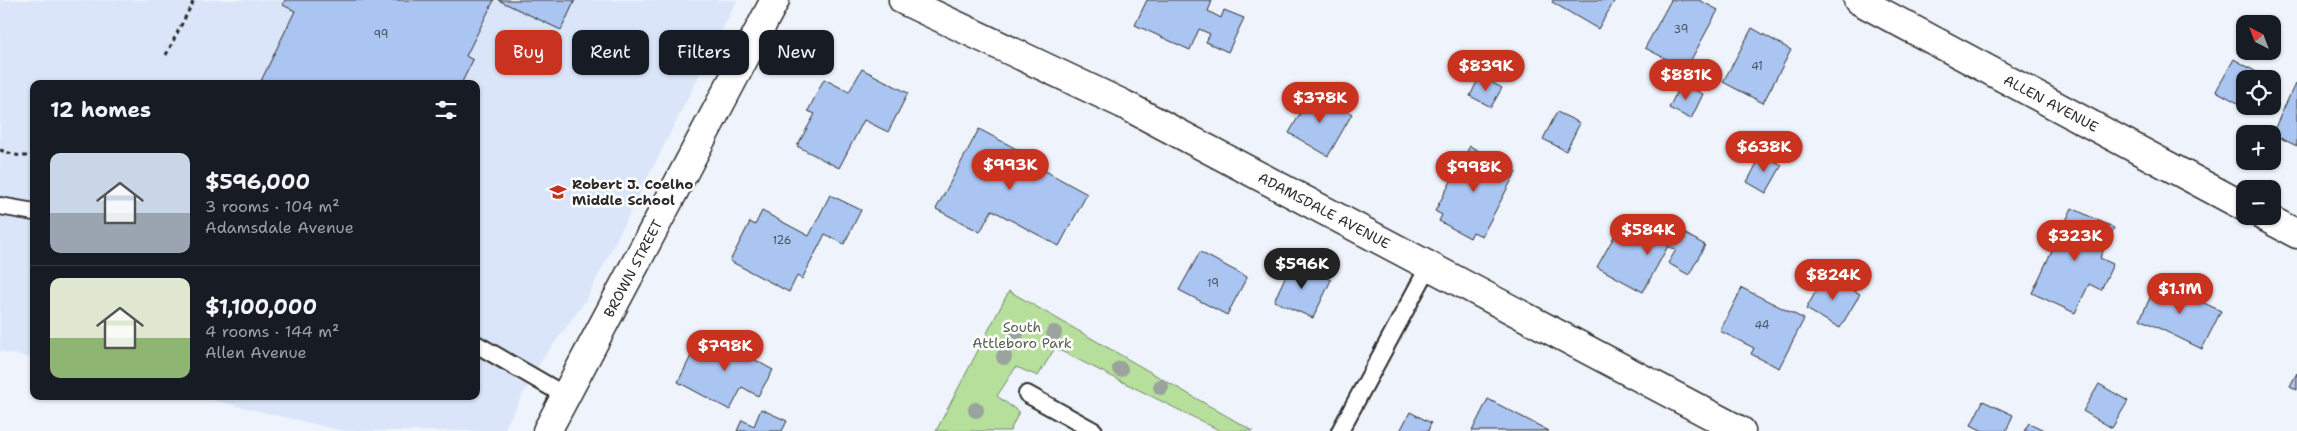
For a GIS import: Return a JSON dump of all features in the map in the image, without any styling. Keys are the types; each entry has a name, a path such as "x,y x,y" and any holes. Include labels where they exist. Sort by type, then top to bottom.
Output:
{"street":[{"name":"BROWN STREET","path":"547,431 775,0"},
{"name":"ADAMSDALE AVENUE","path":"903,0 1123,104 1741,431"},
{"name":"ALLEN AVENUE","path":"1858,0 2236,202"},
{"path":"2280,225 2297,234"}],"lane":[{"path":"0,206 30,211"},
{"path":"1340,431 1429,266"},
{"path":"480,346 566,396"},
{"path":"1028,394 1094,431"}],"path":[{"path":"166,55 194,0"},
{"path":"0,150 14,155 30,157"}],"shaded area":[{"name":"Robert J. Coelho Middle School","path":"0,0 737,0 722,30 659,30 659,75 699,75 586,300 541,361 503,431 344,431 212,400 480,400 480,80 30,80 30,358 0,351"}],"green space":[{"name":"South Attleboro Park","path":"1009,291 1253,431 1221,431 1055,348 1038,376 1016,367 997,396 1019,412 1010,431 936,431"}],"building":[{"path":"285,0 494,0 466,56 473,60 463,80 261,80 295,11 283,5"},
{"path":"498,0 575,0 561,30"},
{"path":"1147,0 1209,0 1212,1 1208,11 1221,18 1224,10 1244,18 1228,52 1206,42 1210,34 1199,29 1190,50 1135,25"},
{"path":"1553,0 1615,0 1598,29 1552,2"},
{"path":"1671,0 1699,0 1718,10 1686,69 1645,48"},
{"path":"1752,28 1791,50 1763,103 1723,82"},
{"path":"2234,59 2253,70 2236,70 2236,102 2216,91"},
{"path":"862,69 908,93 888,132 864,120 839,168 797,146 815,114 808,111 824,79 849,92"},
{"path":"1480,76 1502,88 1491,107 1470,96"},
{"path":"1681,83 1703,94 1691,119 1669,108"},
{"path":"2295,84 2297,84 2297,146 2281,138 2281,125 2276,125"},
{"path":"1313,91 1352,114 1328,156 1289,133"},
{"path":"1557,112 1580,123 1566,151 1543,139"},
{"path":"979,129 1022,152 1020,157 1087,194 1059,246 992,210 980,232 936,209"},
{"path":"1470,146 1516,172 1482,236 1473,232 1470,238 1439,221 1442,215 1435,211"},
{"path":"1762,154 1782,165 1766,193 1747,182"},
{"path":"830,195 861,210 844,244 825,234 802,279 797,276 789,292 730,261 750,222 755,225 762,211 809,236"},
{"path":"2072,208 2114,228 2100,258 2113,264 2101,290 2089,284 2075,313 2032,293"},
{"path":"1668,224 1705,245 1689,275 1668,263 1676,250 1668,246 1643,292 1597,267 1620,226 1655,246"},
{"path":"1200,252 1247,277 1227,315 1179,290"},
{"path":"1292,262 1331,280 1313,318 1274,301"},
{"path":"1825,275 1860,294 1840,328 1806,309"},
{"path":"2158,281 2221,311 2202,349 2140,319"},
{"path":"1742,288 1804,319 1779,368 1751,354 1754,348 1720,331"},
{"path":"719,334 757,355 755,360 773,370 758,396 742,387 730,410 678,382 695,348 707,355"},
{"path":"2297,373 2297,390 2290,386"},
{"path":"2099,384 2128,401 2112,428 2083,411"},
{"path":"1488,399 1549,431 1472,431"},
{"path":"1983,401 2013,415 2006,431 1983,431 1971,425"},
{"path":"761,409 787,421 782,431 737,431 742,420 754,426"},
{"path":"1410,412 1431,423 1428,431 1400,431"},
{"path":"2029,423 2046,431 2024,431"}],"place":[{"name":"Robert J. Coelho Middle School","path":"558,192"}]}
